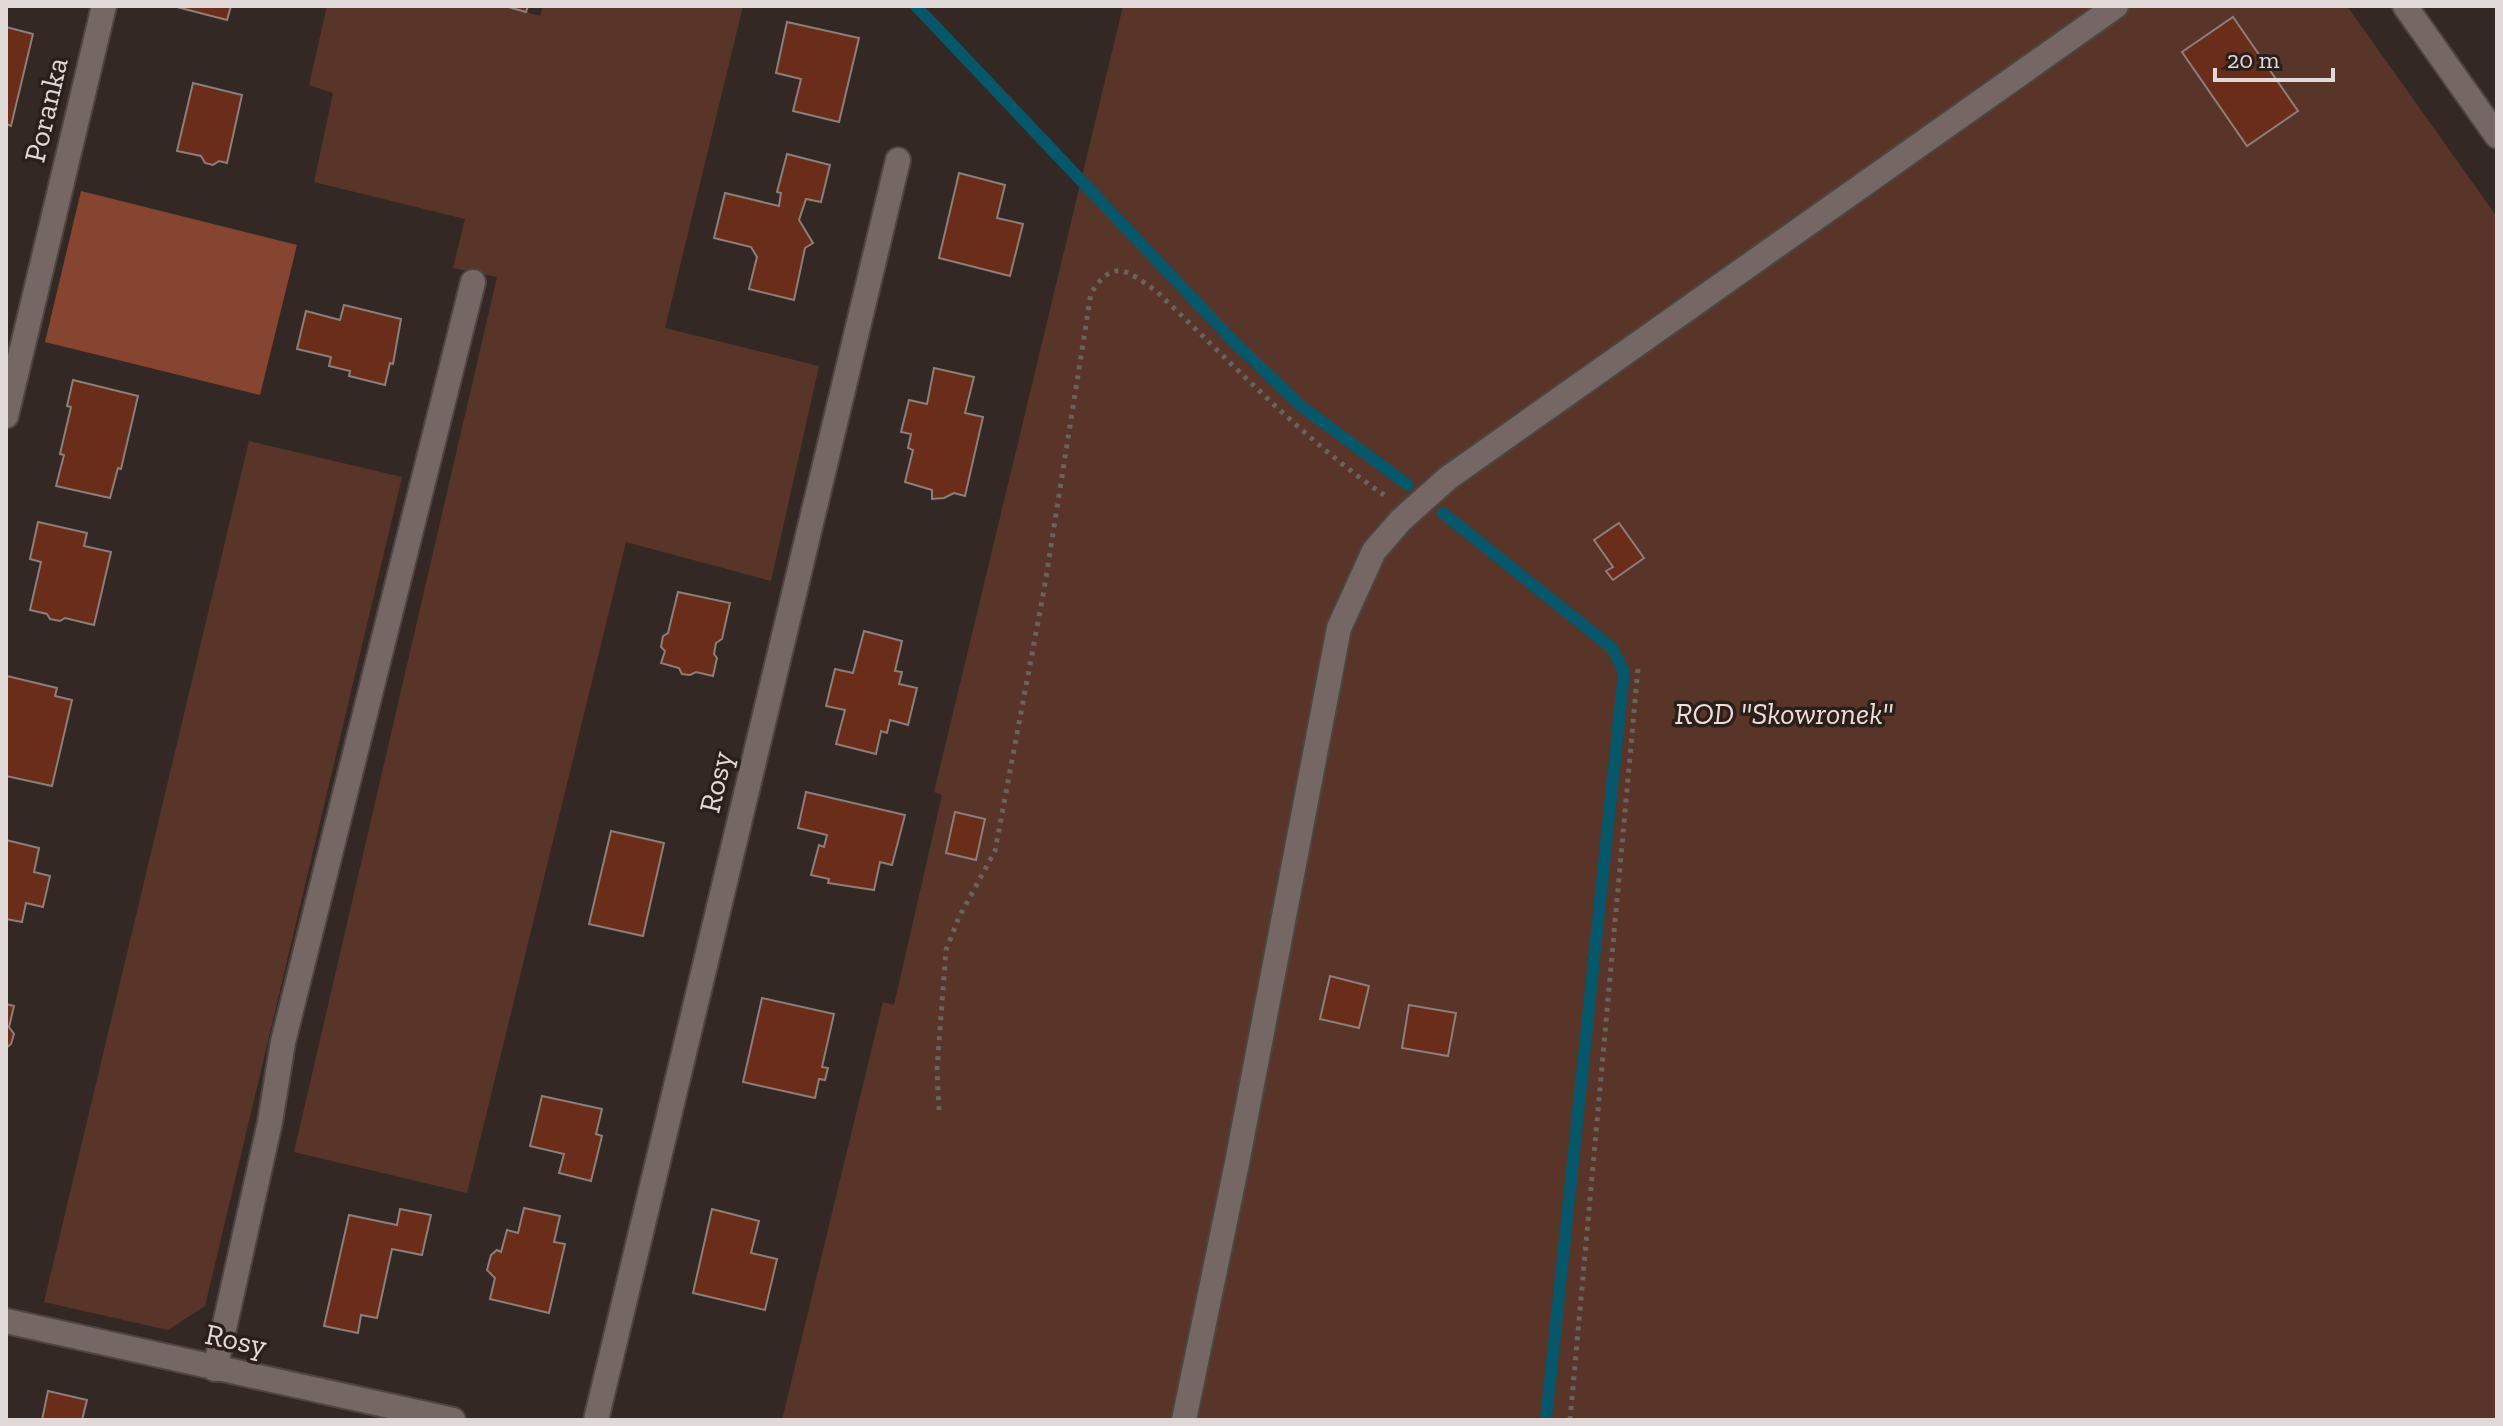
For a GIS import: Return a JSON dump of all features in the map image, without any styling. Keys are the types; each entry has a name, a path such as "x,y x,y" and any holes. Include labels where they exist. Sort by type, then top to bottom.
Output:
{"street":[{"name":"Poranka","path":"6,416 104,6"},
{"path":"1184,1420 1240,1149 1339,628 1374,551 1410,512 1448,478 2116,6"},
{"path":"2405,6 2497,136"},
{"name":"Rosy","path":"596,1420 898,160"},
{"path":"215,1369 270,1122 283,1042 473,282"},
{"name":"Rosy","path":"7,1327 453,1420"}],"path":[{"path":"939,1110 937,1069 946,950 959,917 995,851 1044,590 1091,293 1100,279 1109,271 1126,270 1155,290 1311,439 1346,469 1410,512"},
{"path":"1570,1420 1638,668"}],"green space":[{"path":"327,6 505,6 540,16 543,6 743,6 665,328 819,366 771,581 626,542 467,1193 294,1152 497,277 453,268 465,219 314,182 333,93 309,85"},
{"name":"ROD \"Skowronek\"","path":"1123,6 2347,6 2497,217 2497,1420 782,1420 883,1002 894,1005 942,795 934,792"},
{"path":"249,441 402,477 205,1306 168,1330 44,1302"}],"shaded area":[{"path":"81,191 297,245 260,395 45,342"}],"building":[{"path":"173,6 231,6 227,20"},
{"path":"505,6 528,6 526,12"},
{"path":"2233,17 2298,111 2247,146 2182,52"},
{"path":"787,22 859,38 839,122 793,111 801,79 776,73"},
{"path":"6,27 33,34 11,126 6,124"},
{"path":"193,83 242,95 227,163 219,161 213,165 205,163 201,156 177,151"},
{"path":"787,154 830,165 821,202 806,199 799,220 813,243 805,248 794,300 749,289 757,257 751,247 714,238 725,193 779,206 781,193 777,192"},
{"path":"959,173 1005,185 997,218 1023,224 1010,276 939,258"},
{"path":"344,305 401,319 393,364 390,363 385,385 349,376 350,371 329,366 331,357 297,349 306,311 340,320"},
{"path":"934,368 974,377 965,413 983,417 965,496 954,493 932,499 932,490 905,482 913,450 908,448 911,434 901,432 909,400 927,404"},
{"path":"73,380 138,396 121,469 118,468 110,498 56,486 64,455 60,454 71,407 67,406"},
{"path":"38,522 87,533 84,546 111,552 94,625 65,618 60,621 50,619 47,614 30,610 41,562 30,559"},
{"path":"1619,523 1644,558 1613,580 1606,571 1613,567 1594,540"},
{"path":"678,592 730,603 722,639 716,643 713,676 696,672 682,674 679,668 661,663 665,651 661,647 663,636 668,633"},
{"path":"864,631 902,641 895,671 902,672 899,684 917,688 908,725 890,720 887,733 881,731 876,754 836,744 845,710 826,706 835,669 853,673"},
{"path":"7,676 57,688 55,696 72,700 52,786 6,776"},
{"path":"806,792 905,815 892,865 880,862 874,890 828,883 829,879 811,875 819,845 824,847 827,835 798,828"},
{"path":"955,812 985,819 976,860 946,853"},
{"path":"611,831 664,843 643,936 589,924"},
{"path":"6,840 39,848 34,872 50,876 43,907 26,903 22,922 6,919"},
{"path":"1330,976 1369,986 1359,1028 1320,1019"},
{"path":"762,998 834,1014 822,1067 828,1068 825,1080 819,1079 815,1098 743,1082"},
{"path":"6,1004 14,1006 9,1027 14,1034 6,1048"},
{"path":"1409,1005 1456,1013 1448,1056 1402,1048"},
{"path":"542,1096 602,1109 596,1134 602,1136 591,1181 559,1173 564,1154 530,1146"},
{"path":"524,1208 560,1216 554,1242 565,1244 549,1313 490,1299 495,1278 487,1270 491,1255 497,1250 501,1252 507,1230 518,1233"},
{"path":"400,1209 431,1215 422,1255 392,1249 377,1318 361,1315 358,1333 324,1326 349,1215 397,1225"},
{"path":"712,1209 759,1221 751,1253 777,1259 765,1310 693,1293"},
{"path":"48,1391 87,1400 82,1420 42,1420"}],"waterway":[{"path":"916,6 1233,341 1301,406 1408,485"},
{"path":"1443,513 1612,648 1624,672 1546,1420"}]}
